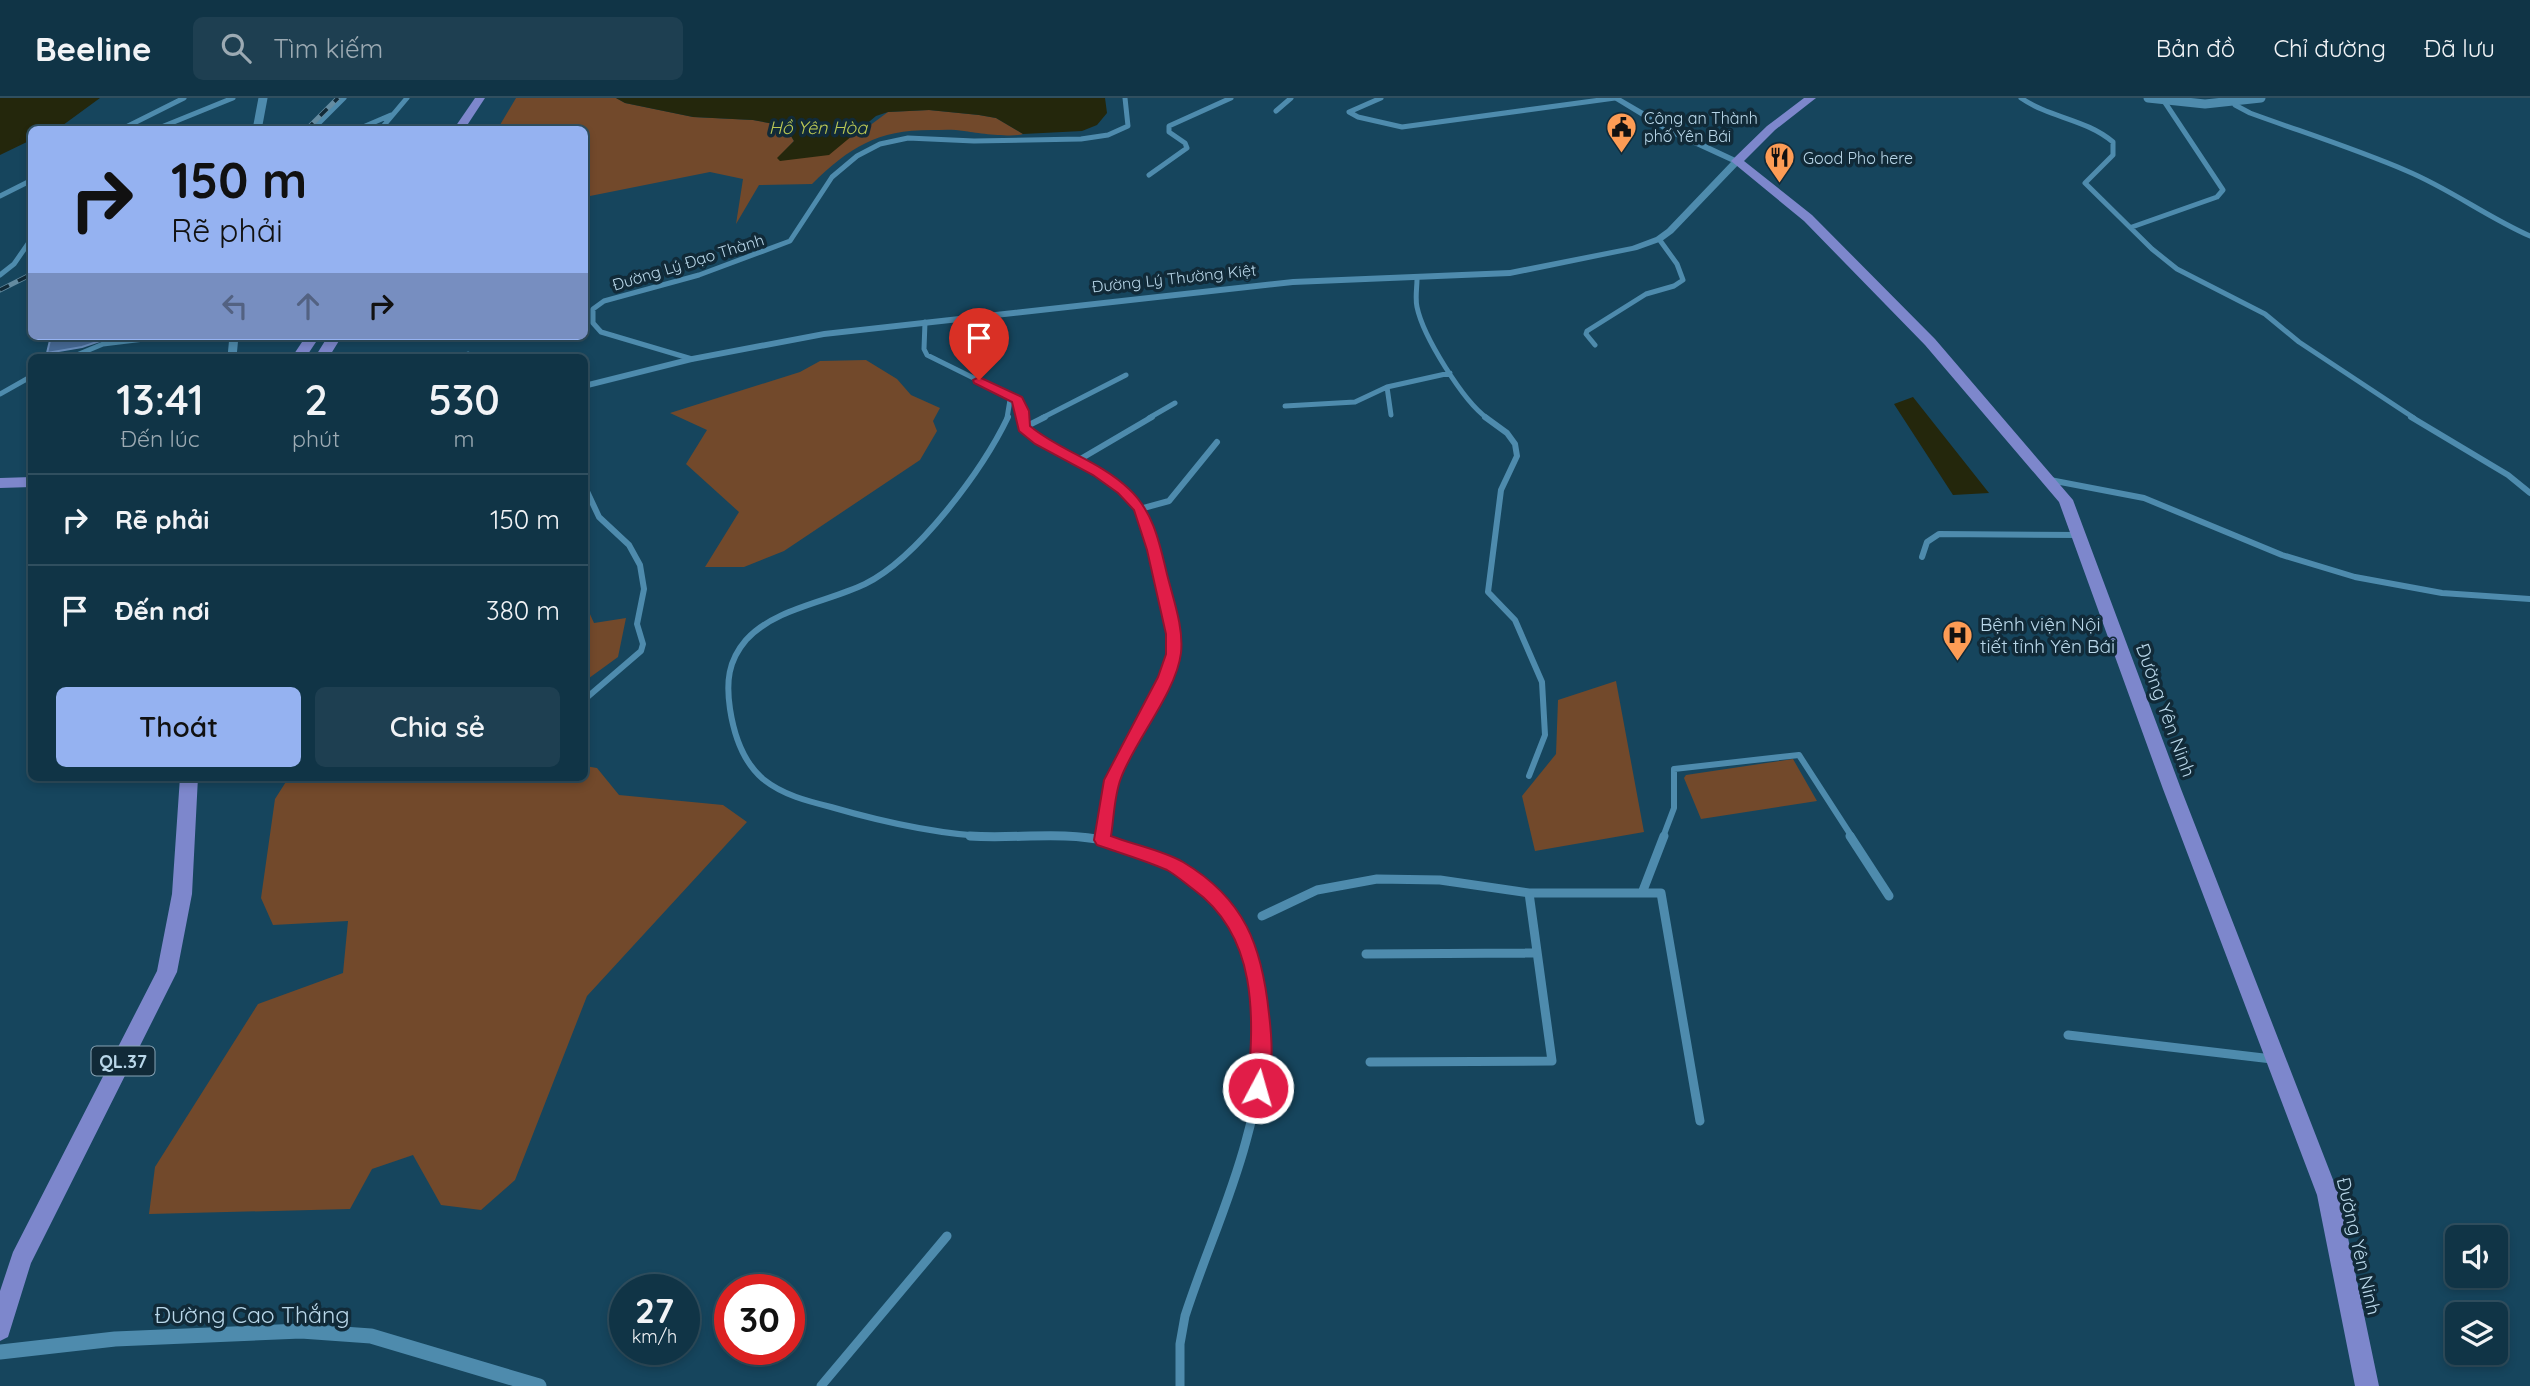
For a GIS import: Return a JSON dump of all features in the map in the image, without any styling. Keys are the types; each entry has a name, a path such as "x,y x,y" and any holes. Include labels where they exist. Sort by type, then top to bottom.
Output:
{"main road":[{"path":"461,126 480,98"},
{"path":"474,126 494,98"},
{"path":"1615,98 1673,132 1737,161 1771,128 1811,98"},
{"name":"Đường Lý Thường Kiệt","path":"588,385 692,359 824,334 1293,282 1417,279 1510,273 1594,257 1658,239 1682,220 1737,161"},
{"name":"Đường Yên Ninh","path":"1737,161 1808,218 1911,323 2066,500 2172,789 2328,1195 2367,1386"},
{"path":"0,483 28,482"},
{"name":"QL.37","path":"0,1329 21,1260 167,972 182,894 189,781"}],"street":[{"path":"128,126 184,98"},
{"path":"164,126 233,98"},
{"path":"258,126 263,98"},
{"path":"316,126 344,98"},
{"path":"383,126 407,98"},
{"name":"Đường Lý Đạo Thành","path":"593,315 593,309 604,301 699,275 790,241 832,177 858,156 880,144 908,138 1000,141 1095,138 1128,126 1125,98"},
{"path":"1149,175 1187,148 1185,143 1168,130 1169,126 1231,98"},
{"path":"1276,111 1291,98"},
{"path":"1381,98 1349,112 1365,120 1402,127 1615,98"},
{"path":"2021,98 2038,108 2096,130 2113,142 2113,155 2085,183 2152,249 2177,269 2265,314 2299,342 2388,403 2508,475 2530,493"},
{"path":"2148,98 2235,105 2262,98"},
{"path":"2132,227 2217,197 2223,190 2222,181 2188,140 2164,101"},
{"path":"2235,105 2425,178 2495,220 2530,236"},
{"path":"366,126 392,115"},
{"path":"0,195 28,182"},
{"path":"1595,345 1586,334 1587,331 1646,294 1674,286 1683,280 1677,264 1658,239"},
{"path":"0,275 14,264 28,244"},
{"path":"1417,279 1417,307 1450,373 1480,413 1507,433 1515,443 1517,456 1501,490 1489,592 1495,602 1515,620 1542,682 1545,735 1529,776"},
{"path":"588,314 593,315 593,323 601,332 692,359"},
{"path":"925,322 924,349 932,359 1012,395 1021,405 1023,428 1122,490 1140,509 1154,550 1170,622 1173,654 1166,677 1112,780 1102,840"},
{"path":"103,344 104,340"},
{"path":"79,354 103,344 136,340"},
{"path":"1284,406 1354,401 1387,387 1450,373"},
{"path":"1023,428 1126,375"},
{"path":"0,394 28,378"},
{"path":"1387,387 1391,415"},
{"path":"1005,393 1010,406 996,443 986,459 894,566 869,583 769,623 744,643 731,663 728,674 730,714 738,744 749,764 760,776 788,794 885,824 934,833 1102,840 1175,866 1213,894 1230,912 1242,932 1256,974 1260,1002 1262,1036 1255,1107 1246,1143 1185,1316 1180,1344 1180,1386"},
{"path":"1077,461 1175,403"},
{"path":"1140,509 1169,502 1216,442"},
{"path":"2050,480 2115,490 2173,508 2264,548 2320,567 2447,595 2530,599"},
{"path":"588,494 599,517 629,545 640,565 644,589 637,624 643,644 641,651 588,697"},
{"path":"1923,557 1924,545 1939,534 2081,535"},
{"path":"1642,893 1674,808 1674,769 1799,755 1889,896"},
{"path":"1262,916 1317,890 1377,879 1440,880 1529,893 1661,893 1700,1121"},
{"path":"1370,1062 1552,1061 1529,893"},
{"path":"1366,954 1537,953"},
{"path":"2068,1035 2276,1060"},
{"path":"821,1386 947,1236"},
{"name":"Đường Cao Thắng","path":"0,1352 115,1339 301,1331 371,1336 539,1386"}],"shaded area":[{"path":"516,98 616,98 625,103 693,117 753,120 785,126 794,141 778,158 865,129 888,112 929,110 979,115 996,118 1023,134 931,130 880,137 852,151 812,184 759,185 736,224 743,179 710,172 588,196 588,126 499,126"},
{"path":"866,360 897,379 911,395 940,408 933,421 937,431 920,460 784,551 744,567 705,567 739,512 686,464 707,430 670,413 800,372 820,361"},
{"path":"588,610 594,623 626,618 618,657 588,679"},
{"path":"1616,681 1644,832 1535,851 1522,796 1556,754 1558,700"},
{"path":"1793,759 1817,801 1701,819 1684,778 1686,775"},
{"path":"588,766 597,768 619,795 723,805 747,822 587,996 515,1180 481,1210 441,1205 413,1155 372,1169 350,1209 149,1214 155,1167 258,1004 343,973 348,921 273,925 261,898 275,799 286,781 588,781"}],"water":[{"path":"0,98 100,98 62,126 28,126 28,141 0,155"},
{"name":"Hồ Yên Hòa","path":"616,98 1105,98 1107,113 1097,125 1082,131 1023,134 996,118 979,115 929,110 888,112 876,116 829,155 780,161 777,158 794,141 785,126 753,120 693,117 625,103"},
{"path":"1913,397 1989,493 1953,495 1894,404"}],"building":[{"path":"50,340 103,340 82,347 47,353"}],"railway":[{"path":"310,126 338,98"},
{"path":"0,290 28,276"}],"place":[{"name":"Công an Thành phố Yên Bái","path":"1621,154"},
{"name":"Good Pho here","path":"1780,185"},
{"name":"Bệnh viện Nội tiết tỉnh Yên Bái","path":"1957,662"}],"route":[{"path":"979,380 1018,400 1023,428 1040,441 1098,472 1122,490 1140,509 1142,522 1154,550 1173,634 1173,654 1166,677 1112,780 1108,791 1102,840 1175,866 1193,877 1230,912 1250,951 1256,974 1262,1036 1258,1088"}]}
